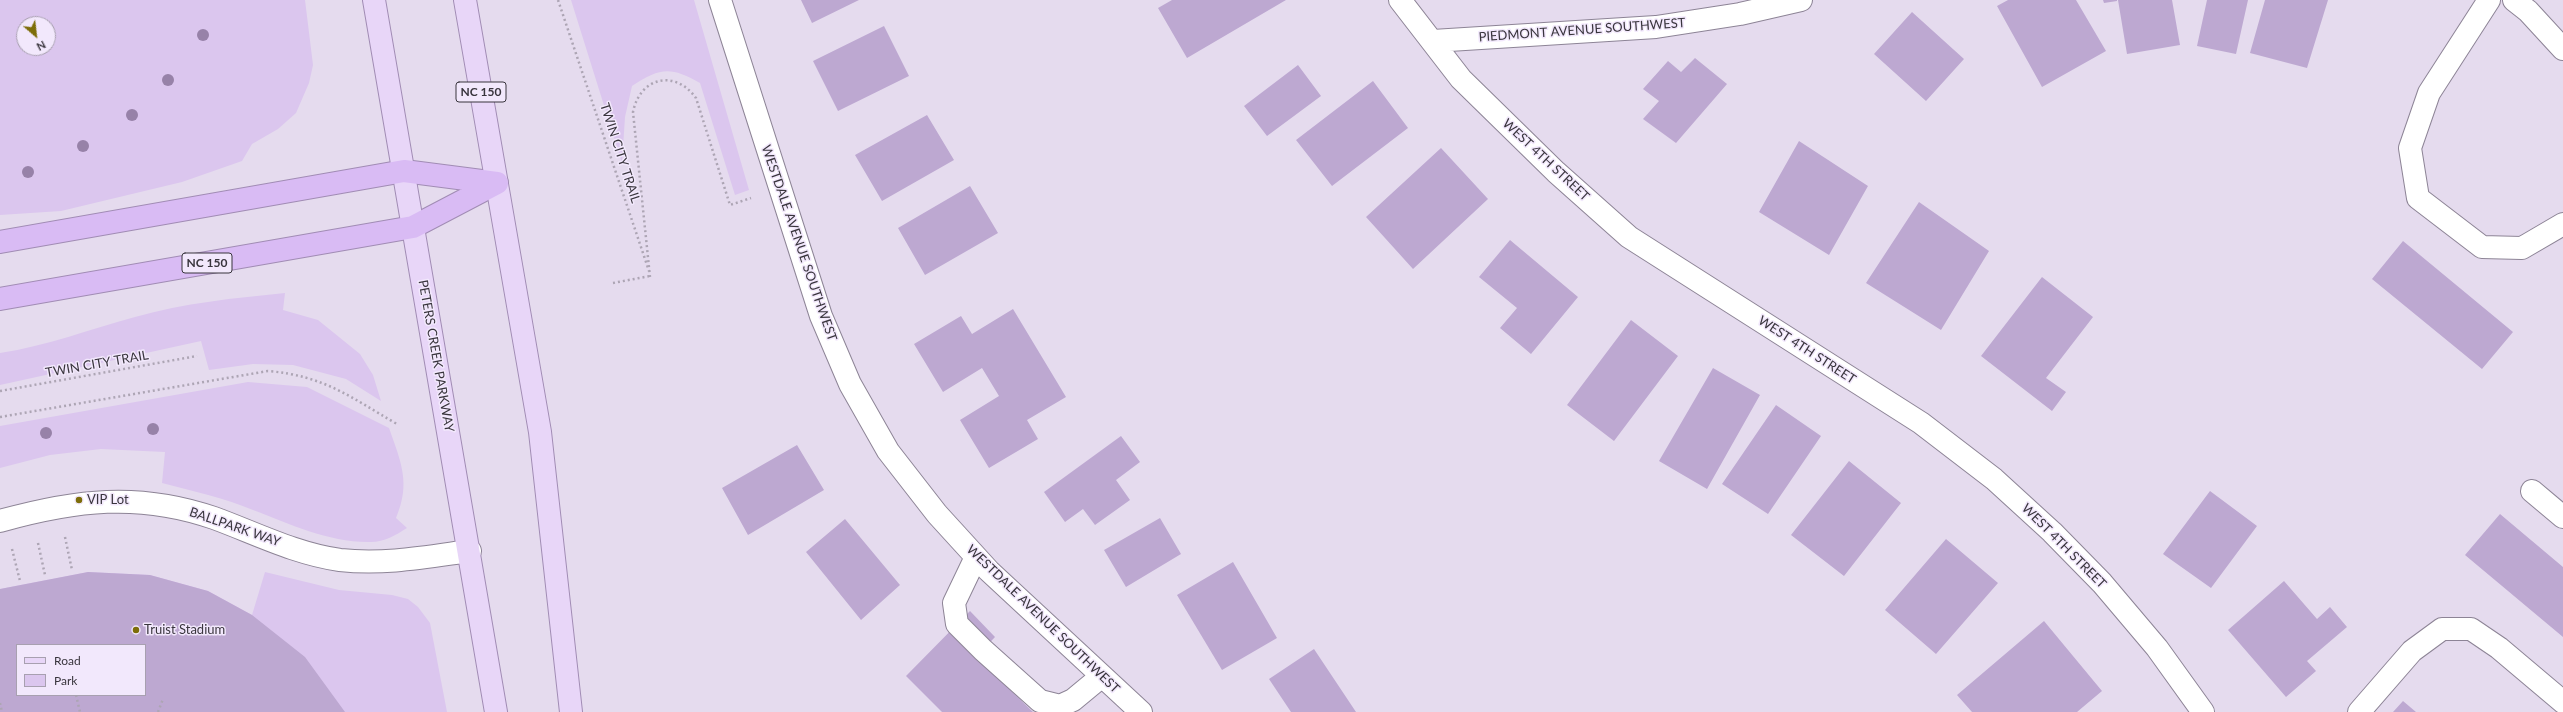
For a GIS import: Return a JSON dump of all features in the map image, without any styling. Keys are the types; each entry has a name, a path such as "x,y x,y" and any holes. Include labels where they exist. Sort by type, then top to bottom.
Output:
{"highway":[{"path":"0,242 404,171 497,183"},
{"name":"NC 150","path":"0,299 414,227 497,183"}],"main road":[{"name":"PETERS CREEK PARKWAY","path":"374,0 470,551 496,712"},
{"name":"NC 150","path":"465,0 497,183"},
{"path":"497,183 540,432 571,712"}],"street":[{"name":"WESTDALE AVENUE SOUTHWEST","path":"720,0 821,316 850,384 888,451 937,514 976,556 1141,712"},
{"name":"WEST 4TH STREET","path":"1400,0 1461,79 1556,172 1629,237 1921,423 1994,479 2052,532 2102,583 2157,648 2203,712"},
{"name":"PIEDMONT AVENUE SOUTHWEST","path":"1433,41 1656,27 1740,14 1801,0"},
{"path":"2489,0 2429,92 2410,148 2418,198 2482,247 2522,248 2563,224"},
{"path":"2514,0 2528,11 2563,49"},
{"path":"2532,491 2563,517"},
{"name":"BALLPARK WAY","path":"0,521 81,503 138,501 175,507 212,518 306,553 339,560 370,563 402,561 470,551"},
{"path":"976,556 954,603 957,624 983,650 1040,701 1060,706 1074,700 1102,676"},
{"path":"2359,712 2412,651 2442,629 2471,629 2499,648 2563,702"}],"path":[{"name":"TWIN CITY TRAIL","path":"558,0 650,277"},
{"path":"613,284 650,277 633,112 637,97 648,86 663,80 679,83 686,87 696,98 730,205 780,188"},
{"name":"TWIN CITY TRAIL","path":"0,392 197,356"},
{"path":"0,417 245,373 268,371 293,373 318,380 340,389 397,424"},
{"path":"76,696 80,712"},
{"path":"158,712 163,699"},
{"path":"0,703 2,712"}],"green space":[{"path":"0,0 305,0 313,65 309,83 296,113 278,129 252,144 242,161 182,182 61,211 0,215"},
{"path":"571,0 694,0 749,190 735,195 700,83 673,72 665,71 658,73 632,86 625,117 622,163"},
{"path":"285,293 283,310 318,320 360,354 373,375 381,401 346,379 293,365 253,364 209,370 201,341 0,385 0,353 52,342 135,317 172,308 228,299"},
{"path":"248,382 307,387 389,428 403,473 404,483 403,494 396,518 407,528 394,536 376,542 340,539 310,532 231,502 162,483 165,452 101,449 50,455 0,468 0,426"},
{"name":"Truist Stadium","path":"88,572 150,575 208,591 252,615 265,572 339,590 392,595 408,599 418,607 430,623 447,712 0,712 0,589"}],"building":[{"path":"801,0 859,0 812,23"},
{"path":"1172,0 1286,0 1187,58 1158,8"},
{"path":"2008,0 2076,0 2106,51 2042,87 1997,6"},
{"path":"2103,0 2117,0 2117,1 2104,3"},
{"path":"2118,0 2172,0 2180,45 2127,54"},
{"path":"2207,0 2248,0 2236,54 2197,46"},
{"path":"2265,0 2328,0 2307,68 2250,53"},
{"path":"1912,12 1964,59 1926,101 1874,54"},
{"path":"884,26 909,76 838,111 813,61"},
{"path":"1695,58 1727,84 1676,143 1643,119 1659,101 1643,89 1668,61 1681,72"},
{"path":"1298,65 1321,96 1267,136 1244,106"},
{"path":"1373,81 1408,128 1332,186 1296,140"},
{"path":"927,115 954,160 882,201 855,155"},
{"path":"1799,141 1868,186 1829,255 1759,212"},
{"path":"1441,148 1488,199 1413,269 1366,217"},
{"path":"970,186 998,233 925,275 898,228"},
{"path":"1919,202 1989,251 1941,330 1866,283"},
{"path":"1510,240 1578,297 1531,354 1500,328 1517,308 1479,277"},
{"path":"2403,241 2513,332 2482,369 2372,279"},
{"path":"2042,277 2093,317 2046,378 2066,392 2052,411 1981,356"},
{"path":"1013,309 1066,397 1027,420 1038,439 989,468 960,420 999,396 982,368 943,392 914,344 961,316 972,334"},
{"path":"1631,320 1678,356 1614,441 1567,405"},
{"path":"1713,368 1760,395 1707,489 1659,461"},
{"path":"1776,405 1821,436 1768,514 1722,484"},
{"path":"1121,436 1140,462 1116,480 1130,500 1095,525 1083,509 1065,522 1044,492"},
{"path":"797,445 824,490 748,535 722,488"},
{"path":"1849,461 1901,503 1844,576 1791,535"},
{"path":"2210,491 2257,526 2211,588 2163,554"},
{"path":"2500,514 2563,567 2563,637 2465,555"},
{"path":"1160,518 1181,554 1126,587 1104,550"},
{"path":"845,519 900,585 861,620 806,552"},
{"path":"1946,539 1998,583 1936,654 1885,610"},
{"path":"1233,562 1277,638 1222,670 1177,595"},
{"name":"Truist Stadium","path":"88,572 150,575 208,591 252,615 305,657 345,712 0,712 0,589"},
{"path":"2284,581 2317,619 2330,607 2347,627 2307,661 2316,671 2286,697 2228,630"},
{"path":"970,611 995,637 976,657 1033,712 942,712 906,676"},
{"path":"2044,621 2102,691 2077,712 1972,712 1957,695"},
{"path":"1314,649 1356,712 1291,712 1269,679"},
{"path":"2403,701 2416,712 2393,712"}],"place":[{"name":"VIP Lot","path":"79,500"},
{"name":"Truist Stadium","path":"136,630"}]}
